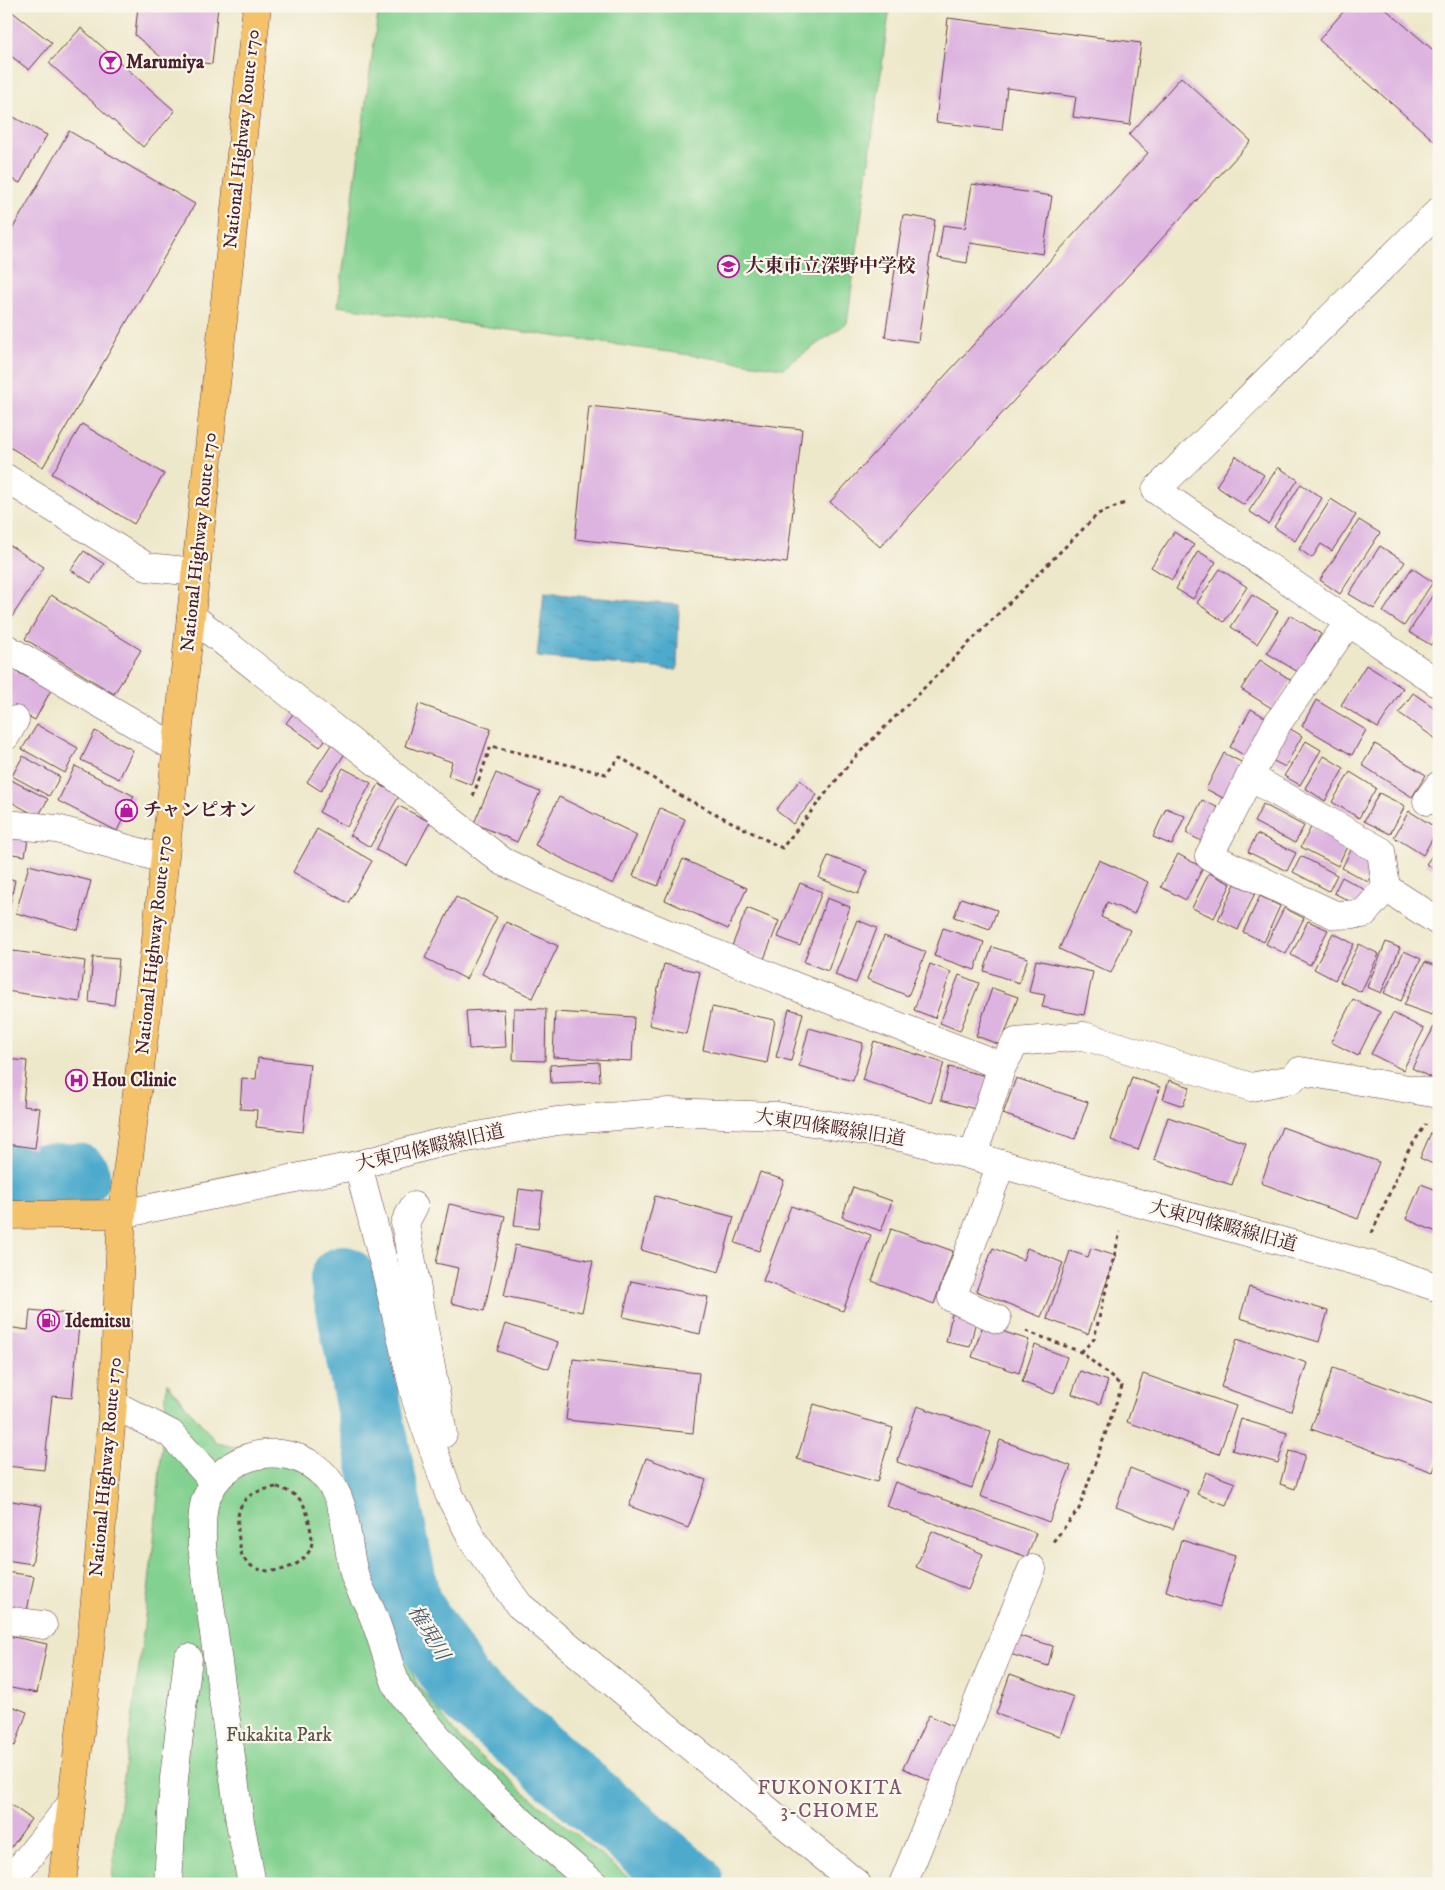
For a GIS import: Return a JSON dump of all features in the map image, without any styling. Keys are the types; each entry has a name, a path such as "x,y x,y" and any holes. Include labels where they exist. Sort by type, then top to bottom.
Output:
{"main road":[{"name":"National Highway Route 170","path":"62,1884 92,1632 113,1404 122,1214 156,939 257,6"},
{"path":"6,1215 122,1214"}],"street":[{"path":"1439,210 1156,490 1439,684"},
{"path":"6,478 147,567 196,572"},
{"path":"191,616 502,860 562,890 794,986 1002,1066"},
{"path":"1250,777 1381,851 1386,888 1363,914 1335,914 1209,856 1277,724 1348,622"},
{"path":"6,648 176,748"},
{"path":"6,824 57,829 164,859"},
{"path":"1386,888 1439,922"},
{"path":"973,1156 1002,1066 1016,1042 1084,1036 1250,1087 1292,1079 1300,1071 1439,1094"},
{"name":"大東四條畷線旧道","path":"122,1214 358,1165 435,1144 557,1121 669,1112 777,1116 905,1138 1374,1266 1439,1288"},
{"path":"997,1319 952,1298 1001,1164"},
{"path":"358,1165 387,1276 416,1400 449,1494 474,1542 519,1605 857,1884"},
{"path":"414,1206 405,1222 443,1434 428,1436"},
{"path":"113,1404 171,1434 210,1476 211,1489"},
{"path":"252,1884 240,1822 202,1546 202,1520 205,1501 211,1489 225,1471 236,1463 256,1454 276,1452 299,1458 322,1474 340,1500 354,1575 374,1617 398,1687 447,1749 532,1833 594,1884"},
{"path":"902,1884 1032,1569"},
{"path":"6,1620 43,1625"},
{"path":"168,1884 174,1778 188,1658"},
{"path":"7,1884 72,1803"}],"path":[{"path":"462,828 492,746 606,774 620,757 678,795 782,848 854,758 1098,514 1156,490"},
{"path":"1370,1236 1408,1151 1428,1120"},
{"path":"1081,1352 1094,1340 1127,1200"},
{"path":"997,1319 1081,1352 1122,1386 1079,1509 1032,1569"},
{"path":"277,1486 291,1491 300,1498 307,1509 313,1545 306,1557 297,1564 281,1571 254,1567 246,1562 240,1553 237,1516 247,1497 253,1492 277,1486"}],"green space":[{"path":"379,6 890,6 847,323 783,368 338,306"},
{"name":"Fukakita Park","path":"167,1383 217,1443 234,1447 289,1440 327,1463 354,1495 376,1587 417,1684 461,1740 636,1884 112,1884 115,1840 137,1684 154,1540"}],"water":[{"path":"544,593 679,605 677,670 537,657"}],"building":[{"path":"138,6 218,6 212,64 162,58 135,35"},
{"path":"1348,6 1382,6 1439,55 1439,145 1319,40"},
{"path":"6,7 52,43 29,70 6,52"},
{"path":"948,18 1141,43 1130,125 1073,117 1076,97 1007,88 1002,130 936,122"},
{"path":"81,28 175,111 143,147 49,63"},
{"path":"1181,77 1251,141 880,547 830,502 1148,153 1129,135"},
{"path":"6,113 47,135 20,183 6,176"},
{"path":"69,131 195,204 43,467 6,445 6,240"},
{"path":"972,184 1052,196 1043,254 970,243 967,263 938,258 943,225 965,228"},
{"path":"903,215 935,220 918,342 885,337"},
{"path":"589,406 802,429 787,563 575,539"},
{"path":"82,424 164,474 134,524 52,474"},
{"path":"1236,456 1264,475 1244,505 1216,486"},
{"path":"1278,467 1298,480 1268,524 1249,511"},
{"path":"1301,484 1322,498 1295,541 1274,527"},
{"path":"1331,499 1356,515 1332,551 1321,544 1312,558 1299,549"},
{"path":"1359,520 1380,533 1340,594 1320,580"},
{"path":"1174,532 1194,545 1172,580 1151,567"},
{"path":"6,543 44,567 6,626"},
{"path":"1380,546 1405,562 1374,609 1349,594"},
{"path":"84,551 104,564 91,583 71,570"},
{"path":"1198,551 1216,562 1193,599 1176,589"},
{"path":"1412,568 1433,582 1404,626 1383,612"},
{"path":"1220,569 1247,587 1224,622 1197,603"},
{"path":"1438,587 1439,633 1431,645 1409,632"},
{"path":"51,595 141,650 114,694 25,639"},
{"path":"1252,595 1278,611 1257,644 1231,627"},
{"path":"1290,615 1321,634 1298,672 1267,653"},
{"path":"1260,660 1291,680 1273,709 1241,689"},
{"path":"1366,665 1403,688 1378,728 1341,705"},
{"path":"6,666 51,690 35,720 6,705"},
{"path":"1413,693 1439,711 1439,741 1399,713"},
{"path":"1316,700 1366,730 1352,755 1302,726"},
{"path":"419,704 491,729 472,785 448,776 452,762 405,746"},
{"path":"1251,709 1268,719 1247,757 1230,747"},
{"path":"296,710 329,734 320,747 286,723"},
{"path":"37,725 78,748 65,773 22,749"},
{"path":"1289,728 1302,736 1285,767 1272,760"},
{"path":"95,731 133,750 119,779 81,760"},
{"path":"1306,741 1321,750 1300,785 1284,776"},
{"path":"333,742 347,750 321,791 307,782"},
{"path":"1375,744 1426,775 1412,797 1362,765"},
{"path":"1224,753 1243,763 1225,799 1206,789"},
{"path":"23,756 60,777 49,796 12,776"},
{"path":"1324,756 1344,768 1325,801 1305,788"},
{"path":"75,766 134,796 117,831 58,801"},
{"path":"343,768 371,783 347,827 319,812"},
{"path":"1350,772 1376,788 1359,818 1332,802"},
{"path":"496,773 540,792 517,842 474,823"},
{"path":"9,779 48,799 38,817 6,799 6,784"},
{"path":"800,780 817,795 793,824 776,810"},
{"path":"379,784 399,796 370,847 350,835"},
{"path":"1379,793 1405,806 1390,834 1364,821"},
{"path":"559,797 637,835 613,884 535,845"},
{"path":"1202,800 1221,809 1205,843 1186,833"},
{"path":"1263,804 1304,826 1295,843 1254,822"},
{"path":"399,806 430,822 407,866 376,850"},
{"path":"660,808 685,819 658,886 633,876"},
{"path":"1166,808 1185,816 1172,845 1153,837"},
{"path":"1409,811 1438,829 1423,855 1394,837"},
{"path":"1311,827 1348,844 1338,866 1301,847"},
{"path":"317,829 372,861 348,903 293,872"},
{"path":"6,832 29,835 25,856 6,853"},
{"path":"1257,834 1296,853 1287,871 1248,852"},
{"path":"1439,846 1439,872 1426,864"},
{"path":"1352,848 1379,861 1368,882 1342,868"},
{"path":"1178,854 1203,868 1186,900 1161,887"},
{"path":"828,856 868,871 858,894 819,878"},
{"path":"1301,856 1337,875 1329,891 1293,872"},
{"path":"683,859 747,888 728,929 665,900"},
{"path":"1099,860 1148,882 1134,914 1107,902 1101,917 1130,930 1111,973 1059,949"},
{"path":"29,865 91,881 78,930 16,913"},
{"path":"1209,873 1231,884 1214,918 1192,908"},
{"path":"1342,877 1369,892 1361,907 1334,893"},
{"path":"6,879 15,880 7,920 6,920"},
{"path":"800,883 822,892 800,946 778,937"},
{"path":"1235,884 1255,893 1238,930 1218,920"},
{"path":"1260,896 1280,906 1264,942 1243,932"},
{"path":"456,897 497,917 466,979 425,958"},
{"path":"827,898 850,907 828,971 804,962"},
{"path":"961,898 997,910 990,929 954,917"},
{"path":"747,908 779,921 764,959 732,946"},
{"path":"1284,908 1304,918 1286,954 1266,944"},
{"path":"857,920 877,928 856,983 835,975"},
{"path":"1308,921 1328,930 1310,965 1291,955"},
{"path":"506,922 558,946 533,998 482,974"},
{"path":"943,928 984,942 975,970 934,956"},
{"path":"1333,933 1354,944 1335,980 1314,969"},
{"path":"884,936 926,952 908,996 867,979"},
{"path":"1386,942 1400,948 1381,993 1367,987"},
{"path":"1359,944 1379,954 1361,992 1340,982"},
{"path":"992,947 1028,958 1019,983 984,971"},
{"path":"6,950 85,961 80,1002 6,991"},
{"path":"1404,951 1421,959 1401,1001 1384,993"},
{"path":"93,957 119,959 114,1005 89,1002"},
{"path":"1036,960 1093,972 1084,1015 1042,1007 1045,995 1029,992"},
{"path":"1425,962 1439,967 1439,1000 1432,1015 1404,1005"},
{"path":"664,964 700,972 686,1034 649,1025"},
{"path":"930,964 951,972 935,1018 914,1010"},
{"path":"959,975 979,983 960,1031 940,1023"},
{"path":"992,988 1018,997 1001,1045 976,1036"},
{"path":"1353,999 1380,1012 1358,1056 1331,1042"},
{"path":"712,1007 775,1020 767,1063 703,1050"},
{"path":"514,1008 546,1009 545,1061 513,1060"},
{"path":"504,1009 506,1047 469,1049 466,1011"},
{"path":"789,1009 803,1013 791,1061 776,1057"},
{"path":"555,1012 634,1017 632,1061 553,1057"},
{"path":"1393,1013 1424,1029 1403,1070 1371,1054"},
{"path":"1434,1027 1439,1030 1439,1082 1412,1068"},
{"path":"809,1028 863,1043 853,1081 799,1066"},
{"path":"874,1041 944,1063 931,1103 862,1080"},
{"path":"258,1058 310,1064 303,1132 256,1127 257,1110 240,1109 242,1078 256,1079"},
{"path":"6,1059 27,1061 23,1106 40,1108 35,1148 6,1144"},
{"path":"599,1062 600,1081 551,1083 550,1065"},
{"path":"949,1067 987,1076 979,1110 941,1100"},
{"path":"1132,1077 1160,1087 1138,1150 1111,1140"},
{"path":"1016,1078 1088,1102 1075,1139 1003,1114"},
{"path":"1169,1080 1190,1087 1183,1106 1163,1099"},
{"path":"1168,1117 1246,1143 1232,1185 1154,1160"},
{"path":"1282,1127 1379,1162 1358,1219 1261,1183"},
{"path":"1433,1128 1439,1131 1439,1167 1420,1158"},
{"path":"760,1172 784,1180 759,1251 735,1243"},
{"path":"1421,1184 1439,1191 1439,1233 1406,1219"},
{"path":"853,1187 892,1201 881,1231 842,1217"},
{"path":"519,1189 543,1192 538,1229 514,1226"},
{"path":"655,1196 734,1217 719,1272 641,1250"},
{"path":"449,1204 505,1216 484,1311 451,1303 458,1268 436,1263"},
{"path":"791,1206 871,1235 843,1311 763,1281"},
{"path":"891,1229 953,1251 934,1304 872,1281"},
{"path":"515,1245 593,1261 582,1312 504,1296"},
{"path":"993,1248 1023,1260 1027,1248 1063,1263 1041,1317 976,1291"},
{"path":"1091,1248 1116,1256 1088,1334 1047,1319 1070,1251 1088,1257"},
{"path":"631,1281 708,1297 700,1334 623,1317"},
{"path":"1249,1287 1328,1311 1319,1342 1240,1318"},
{"path":"30,1310 80,1315 72,1398 52,1396 44,1470 6,1466 6,1327 28,1330"},
{"path":"952,1314 976,1320 970,1347 946,1342"},
{"path":"506,1324 558,1342 549,1369 497,1351"},
{"path":"983,1325 1029,1340 1019,1373 972,1357"},
{"path":"1237,1339 1307,1363 1291,1411 1221,1387"},
{"path":"1035,1345 1067,1357 1054,1394 1022,1382"},
{"path":"573,1359 699,1373 693,1433 566,1420"},
{"path":"1333,1368 1439,1406 1439,1456 1433,1472 1311,1429"},
{"path":"1080,1371 1108,1381 1100,1404 1072,1394"},
{"path":"1143,1374 1236,1406 1219,1454 1127,1422"},
{"path":"814,1404 893,1428 877,1482 797,1459"},
{"path":"917,1406 991,1432 972,1488 897,1462"},
{"path":"1241,1419 1287,1433 1278,1463 1232,1450"},
{"path":"1000,1440 1071,1466 1049,1522 980,1496"},
{"path":"1289,1451 1305,1455 1295,1489 1280,1484"},
{"path":"646,1458 706,1480 688,1528 629,1506"},
{"path":"1130,1468 1188,1491 1173,1529 1116,1507"},
{"path":"1206,1472 1235,1483 1226,1505 1197,1494"},
{"path":"895,1482 1036,1533 1027,1557 886,1506"},
{"path":"6,1500 42,1506 32,1564 6,1560"},
{"path":"932,1531 983,1554 968,1590 916,1567"},
{"path":"1181,1540 1235,1556 1220,1607 1166,1591"},
{"path":"6,1572 34,1576 27,1611 6,1607"},
{"path":"1016,1635 1053,1646 1048,1666 1010,1654"},
{"path":"9,1636 47,1644 37,1693 6,1687 6,1649"},
{"path":"1010,1674 1074,1697 1060,1736 996,1714"},
{"path":"6,1704 27,1712 15,1746 6,1742"},
{"path":"929,1715 958,1729 932,1782 903,1768"},
{"path":"6,1801 31,1819 11,1848 6,1845"}],"waterway":[{"name":"権現川","path":"6,1178 77,1176"},
{"name":"権現川","path":"343,1279 408,1603 461,1687 691,1884"}],"place":[{"name":"Marumiya","path":"110,62"},
{"name":"大東市立深野中学校","path":"729,266"},
{"name":"チャンピオン","path":"127,810"},
{"name":"Hou Clinic","path":"76,1080"},
{"name":"Idemitsu","path":"49,1321"}],"district":[{"name":"FUKONOKITA 3-CHOME","path":"830,1800"}]}
